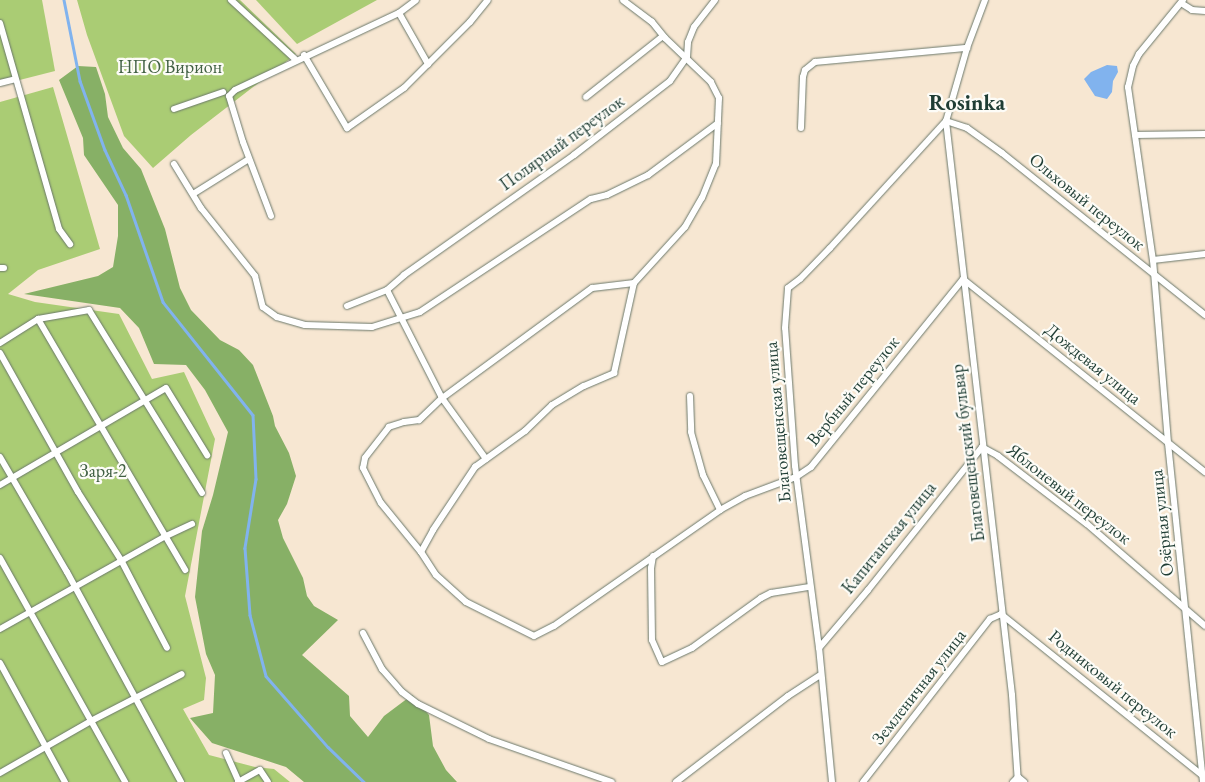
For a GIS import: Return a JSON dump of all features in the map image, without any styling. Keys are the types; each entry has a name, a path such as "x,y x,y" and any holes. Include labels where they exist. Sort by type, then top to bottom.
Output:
{"street":[{"path":"231,0 295,60"},
{"path":"271,216 249,159 229,96 235,90 304,55 399,13 416,0"},
{"path":"304,55 347,128 404,88 470,22 488,0"},
{"path":"623,0 652,22 663,36 711,82 719,98 716,164 702,198 685,227 634,283 614,374 584,386 552,405 525,431 474,467 432,530 421,552 382,503 363,468 365,458 389,427 419,420 442,398 592,288 634,283"},
{"name":"Полярный переулок","path":"387,290 394,282 582,149 670,81 687,57 688,42 694,27 715,0"},
{"path":"946,121 967,48 985,0"},
{"path":"1182,1 1192,10 1205,11"},
{"name":"Озёрная улица","path":"1182,1 1146,43 1133,66 1128,87 1153,260 1168,443 1187,612 1203,782"},
{"path":"399,13 428,64"},
{"path":"0,24 59,229 70,244"},
{"path":"586,97 663,36"},
{"path":"801,128 805,70 815,62 967,48"},
{"path":"0,83 16,79"},
{"path":"174,109 224,92"},
{"name":"Ольховый переулок","path":"946,121 967,128 1002,153 1205,315"},
{"name":"Благовещенский бульвар","path":"946,121 1001,614 1012,695 1016,780"},
{"name":"Благовещенская улица","path":"832,782 820,675 819,648 796,477 785,328 788,288 800,279 824,254 946,121"},
{"path":"174,164 201,208 255,276 263,307 277,317 306,325 372,327 420,312 591,199 608,196 648,175 718,123"},
{"path":"1136,134 1205,134"},
{"path":"193,194 249,159"},
{"path":"1153,260 1205,254"},
{"name":"Дождевая улица","path":"963,279 1205,472"},
{"name":"Вербный переулок","path":"421,552 436,575 466,602 534,636 554,626 720,510 744,496 796,477 811,467 963,279"},
{"path":"347,306 387,290 442,398 486,459"},
{"path":"0,343 38,319 89,310 144,402 202,493"},
{"path":"38,319 100,428 185,570"},
{"path":"0,353 57,454 121,560 167,648"},
{"path":"0,485 57,454 166,388 207,455"},
{"path":"690,396 691,432 703,475 720,510"},
{"name":"Яблоневый переулок","path":"982,447 998,456 1087,524 1205,626"},
{"name":"Капитанская улица","path":"819,648 868,590 982,447"},
{"path":"0,457 74,586 181,782"},
{"path":"0,629 121,560 192,524"},
{"path":"654,555 651,568 652,640 662,662 692,648 761,598 771,594 810,587"},
{"path":"0,558 124,782"},
{"name":"Родниковый переулок","path":"1001,614 1203,776"},
{"name":"Земленичная улица","path":"863,782 990,619 1001,614"},
{"path":"362,633 382,669 402,692 418,704 490,739 612,782"},
{"path":"0,663 65,782"},
{"path":"0,772 91,720 136,699 182,674"},
{"path":"676,782 780,702 820,675"},
{"path":"226,753 239,782 260,770 268,782"},
{"path":"1016,780 1024,782"}],"green space":[{"path":"0,0 42,0 55,71 0,85"},
{"name":"НПО Вирион","path":"77,0 240,0 296,54 191,135 153,168 124,136 87,35"},
{"path":"256,0 377,0 297,44"},
{"path":"78,66 96,67 105,94 108,117 123,148 141,169 165,229 180,288 191,310 220,340 239,350 253,365 273,416 275,426 289,453 296,476 287,504 278,520 283,538 303,578 307,596 314,606 338,620 302,655 349,696 350,716 368,737 384,716 412,695 429,715 433,746 446,770 457,782 304,782 286,767 212,743 190,718 213,713 215,675 206,654 195,597 202,531 228,432 205,390 186,365 154,364 139,328 120,308 24,294 98,276 113,267 118,236 118,205 84,155 83,138 59,80"},
{"name":"Заря-2","path":"53,87 100,249 38,270 8,294 35,302 119,314 152,379 184,372 215,439 185,596 206,678 204,700 183,709 209,755 255,767 274,769 290,782 0,782 0,102"}],"water":[{"path":"1107,65 1117,66 1118,72 1113,81 1112,92 1107,99 1095,96 1084,79 1091,72"}],"waterway":[{"path":"64,0 80,81 105,150 126,195 163,302 253,415 256,479 245,548 250,615 266,676 328,747 364,782"}],"district":[{"name":"Rosinka","path":"967,103"}]}
